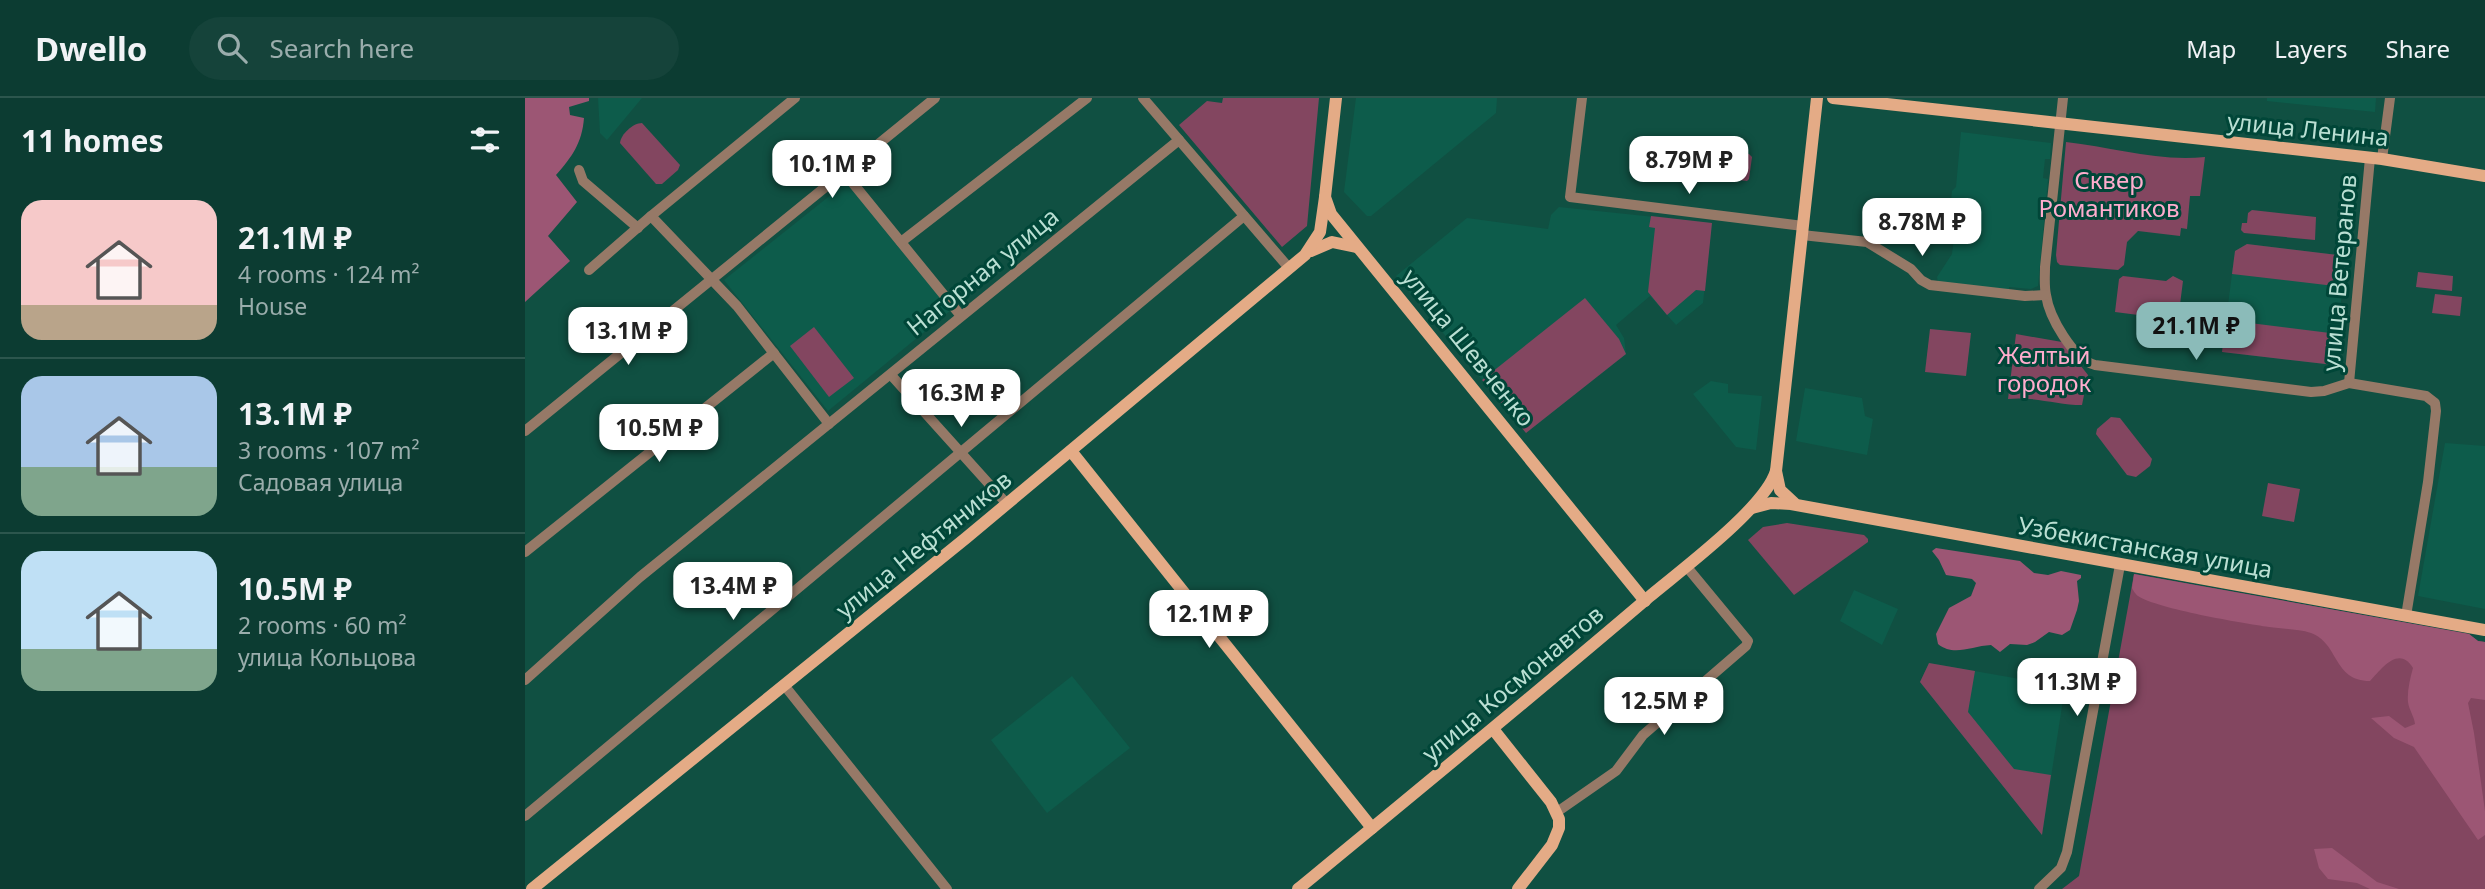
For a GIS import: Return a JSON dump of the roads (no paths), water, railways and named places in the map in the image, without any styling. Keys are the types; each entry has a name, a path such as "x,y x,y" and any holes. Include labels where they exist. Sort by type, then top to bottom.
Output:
{"main road":[{"path":"1325,197 1336,98"},
{"path":"1797,505 1780,489 1776,471 1817,98"},
{"name":"улица Ленина","path":"1833,98 2376,159 2485,176"},
{"name":"улица Шевченко","path":"1325,197 1331,214 1645,601"},
{"name":"улица Нефтяников","path":"1305,255 1320,232 1325,197"},
{"name":"улица Нефтяников","path":"532,889 1007,504 1305,255 1332,242 1346,243 1359,249"},
{"path":"1071,451 1372,828"},
{"name":"улица Космонавтов","path":"1298,889 1686,566 1752,508 1765,493 1776,471"},
{"name":"Узбекистанская улица","path":"1752,508 1771,503 1797,505 2485,630"},
{"path":"1493,729 1557,812 1559,823 1556,838 1517,889"}],"street":[{"path":"589,270 795,98"},
{"path":"525,431 935,98"},
{"path":"901,242 1087,98"},
{"path":"1143,98 1289,268"},
{"path":"1582,98 1570,197 1803,230 1867,242 1930,285 2025,296 2046,295"},
{"path":"2063,98 2045,267 2046,295 2053,316 2065,337 2085,361 2095,365 2311,392 2349,383"},
{"name":"улица Ветеранов","path":"2390,98 2376,159 2349,383 2425,396 2431,399 2436,407 2430,471 2406,616"},
{"name":"Нагорная улица","path":"525,680 640,577 1179,140"},
{"path":"579,170 583,181 638,228"},
{"path":"843,171 961,316"},
{"path":"651,216 737,306 829,424"},
{"path":"525,816 1244,216"},
{"path":"525,552 774,353"},
{"path":"891,375 1007,504"},
{"path":"2039,889 2061,868 2067,852 2120,565"},
{"path":"1557,812 1616,771 1647,731 1746,646 1748,641 1686,566"},
{"path":"784,685 947,889"}],"park label":[{"name":"Сквер Романтиков","path":"2109,195"},
{"name":"Желтый городок","path":"2044,370"}]}
